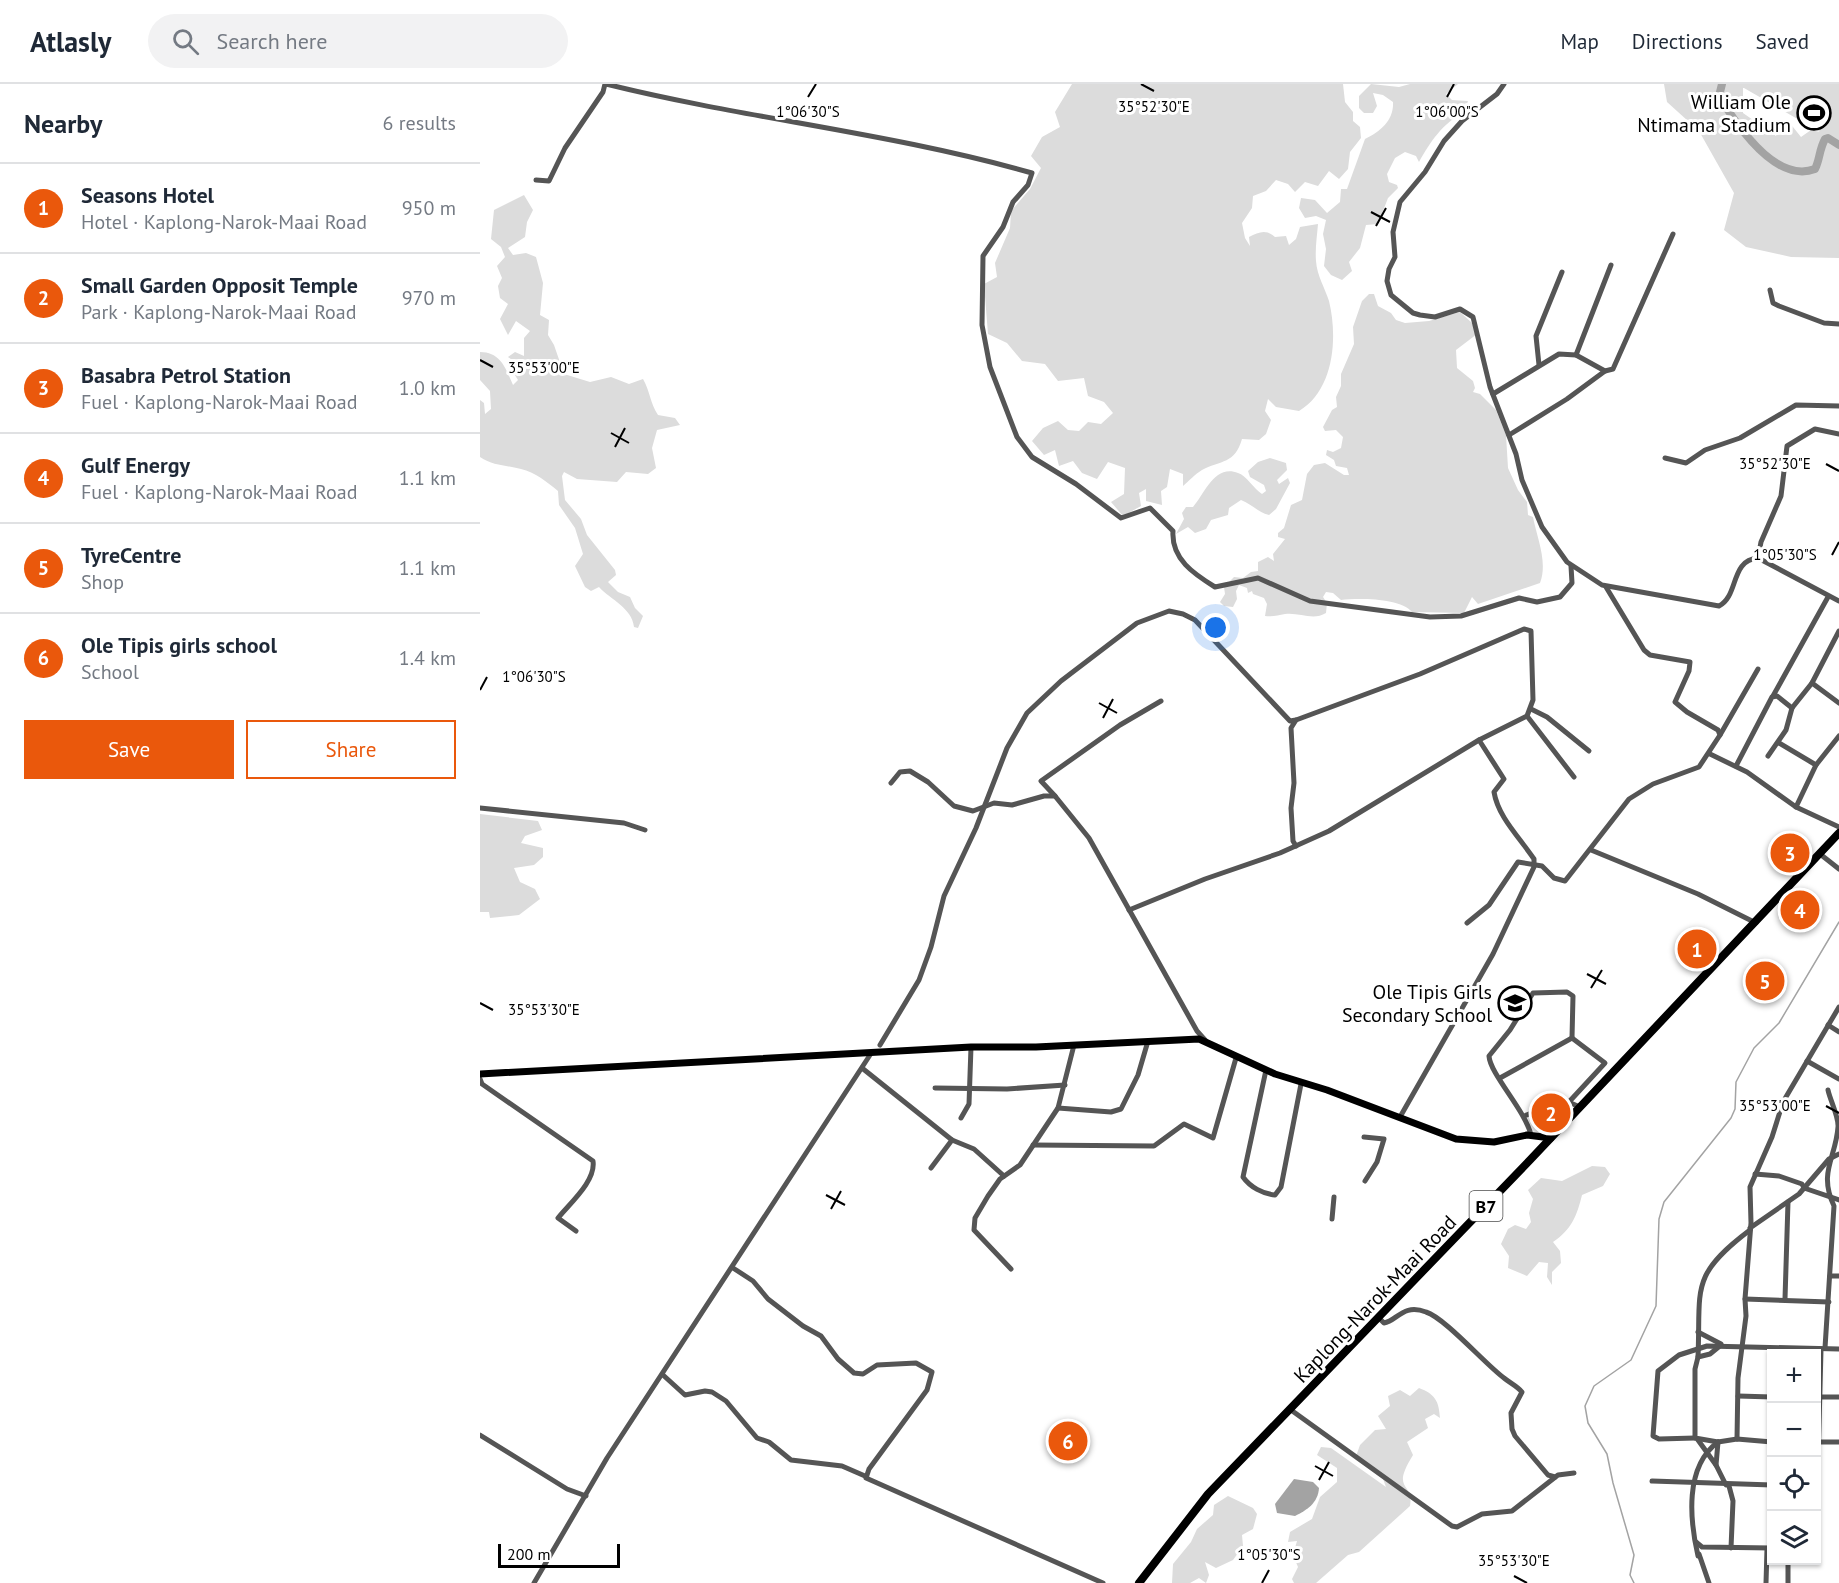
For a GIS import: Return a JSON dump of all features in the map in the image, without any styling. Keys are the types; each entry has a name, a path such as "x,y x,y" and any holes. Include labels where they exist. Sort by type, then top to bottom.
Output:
{"highway":[{"name":"Kaplong-Narok-Maai Road","path":"1138,1583 1208,1494 1551,1138 1839,833"}],"main road":[{"path":"480,1082 971,1047 1205,1040 1236,1058 1301,1084 1327,1090 1438,1133 1469,1142 1494,1142 1531,1135 1551,1138"}],"street":[{"path":"536,180 549,181 565,148 606,84 715,108 937,148 1032,173 1028,185 1013,202 1003,227 983,256 982,325 990,367 1005,412 1017,437 1032,457 1076,484 1103,507 1121,518 1150,508 1173,531 1172,545 1180,558 1194,574 1215,587 1258,578 1310,601 1430,617 1461,616 1519,598 1537,602 1560,597 1572,583 1571,566"},
{"path":"1504,84 1497,94 1450,133 1425,172 1400,202 1392,239 1395,257 1389,269 1387,281 1391,295 1413,313 1434,317 1460,309 1470,314 1475,321 1493,394 1509,435 1522,480 1542,527 1571,566 1606,586 1719,606 1726,600 1743,564 1748,560 1758,558 1839,601"},
{"path":"1509,435 1567,399 1605,371 1613,369 1673,234"},
{"path":"1576,355 1611,265"},
{"path":"1539,365 1536,336 1562,272"},
{"path":"1770,290 1773,303 1779,306 1824,323 1839,324"},
{"path":"1493,394 1559,354 1576,355 1605,371"},
{"path":"1665,458 1686,463 1705,450 1740,438 1796,405 1839,406"},
{"path":"1758,558 1761,542 1781,496 1787,446 1815,429 1839,434"},
{"path":"1606,586 1644,650 1650,655 1690,662 1689,671 1675,702 1680,708 1718,730 1720,735"},
{"path":"1736,766 1828,597"},
{"path":"880,1045 919,980 931,947 944,896 984,807 1007,748 1032,707 1060,681 1137,623 1169,611 1183,614 1195,621 1290,721 1420,674 1527,628 1531,631 1531,709 1527,716 1479,740 1375,805 1296,846 1130,910"},
{"path":"1768,756 1789,723 1792,708 1812,683 1839,631"},
{"path":"1467,923 1489,905 1516,863 1534,862 1542,866 1554,878 1565,881 1629,799 1653,784 1699,767 1710,754 1758,669"},
{"path":"1812,683 1839,703"},
{"path":"1773,696 1792,708"},
{"path":"1161,701 1120,725 1041,781 1089,838 1197,1031 1205,1040"},
{"path":"1531,709 1547,717 1589,752"},
{"path":"1527,716 1574,777"},
{"path":"1296,720 1292,728 1294,783 1291,808 1293,841 1296,846"},
{"path":"1796,807 1816,765 1839,736"},
{"path":"1400,1117 1455,1025 1493,954 1534,862 1533,856 1512,831 1496,799 1494,792 1504,779 1479,740"},
{"path":"1779,742 1816,765"},
{"path":"1710,754 1736,766 1796,807 1839,827"},
{"path":"891,783 900,772 910,771 928,782 954,806 973,811 994,803 1012,805 1044,796 1055,796"},
{"path":"480,808 624,823 645,830"},
{"path":"1591,850 1698,894 1756,923"},
{"path":"1820,854 1839,869"},
{"path":"1531,1135 1524,1116 1489,1061 1489,1056 1510,1030 1533,993 1567,992 1573,996 1572,1038"},
{"path":"1737,1439 1739,1366 1746,1316 1750,1187 1772,1137 1783,1102 1839,1007"},
{"path":"1828,1025 1839,1032"},
{"path":"1568,1103 1605,1063 1572,1038"},
{"path":"1500,1078 1572,1038"},
{"path":"1058,1108 1111,1112 1121,1109 1138,1075 1148,1041"},
{"path":"1011,1269 974,1230 975,1218 1004,1176 1020,1165 1058,1108 1074,1045"},
{"path":"961,1118 969,1104 971,1047"},
{"path":"534,1583 607,1458 870,1055"},
{"path":"1034,1145 1154,1146 1184,1124 1213,1138 1236,1058"},
{"path":"1807,1061 1839,1079"},
{"path":"862,1068 952,1140 974,1149 1004,1176"},
{"path":"1266,1070 1243,1177 1252,1186 1270,1195 1275,1195 1281,1187 1301,1084"},
{"path":"480,1082 593,1161 594,1168 590,1177 558,1218 576,1231"},
{"path":"935,1088 1007,1089 1065,1085"},
{"path":"1821,1372 1829,1302 1834,1206 1829,1195 1829,1159 1839,1125 1828,1090"},
{"path":"1524,1116 1566,1101 1574,1102 1580,1107"},
{"path":"1364,1137 1384,1139 1377,1162 1365,1180"},
{"path":"931,1168 952,1140"},
{"path":"1731,1548 1733,1501 1728,1485 1696,1439 1695,1369 1698,1357 1700,1289 1706,1272 1750,1229 1788,1202 1829,1159 1839,1154"},
{"path":"1755,1174 1789,1179 1802,1184 1803,1188 1839,1200"},
{"path":"1332,1219 1334,1197"},
{"path":"1785,1299 1788,1202"},
{"path":"733,1268 753,1281 768,1299 803,1326 821,1336 838,1359 854,1373 863,1374 877,1365 916,1363 932,1372 927,1390 901,1422 865,1476"},
{"path":"1830,1276 1839,1276"},
{"path":"1745,1299 1829,1302"},
{"path":"1379,1318 1384,1323 1404,1311 1425,1311 1519,1388 1522,1392 1511,1413 1512,1429 1548,1475 1555,1477"},
{"path":"1698,1332 1722,1344"},
{"path":"1698,1357 1710,1354 1722,1344"},
{"path":"1767,1442 1737,1439 1718,1442 1696,1439 1659,1439 1653,1436 1658,1371 1679,1356 1698,1347 1722,1344 1839,1349"},
{"path":"663,1374 685,1395 705,1391 726,1401 757,1438 769,1442 791,1460 842,1466 1103,1583"},
{"path":"1738,1396 1767,1397"},
{"path":"1821,1396 1839,1397"},
{"path":"1291,1410 1452,1526 1457,1527 1482,1514 1512,1511 1555,1477 1560,1474 1574,1473"},
{"path":"480,1435 567,1489 586,1496"},
{"path":"1709,1583 1698,1557 1692,1515 1695,1484 1706,1452 1718,1442"},
{"path":"1716,1465 1718,1442"},
{"path":"1821,1442 1839,1442"},
{"path":"1816,1511 1817,1457"},
{"path":"1652,1481 1767,1485"},
{"path":"1695,1541 1702,1547 1767,1549"},
{"path":"1698,1557 1702,1547"},
{"path":"1766,1583 1768,1565"},
{"path":"1788,1565 1788,1583"}],"shaded area":[{"path":"1072,84 1343,84 1345,102 1353,112 1353,121 1360,127 1361,138 1350,152 1348,169 1339,179 1329,171 1318,186 1305,182 1295,192 1288,184 1276,180 1266,191 1253,196 1252,208 1242,223 1245,238 1250,246 1249,237 1262,232 1275,237 1286,236 1289,245 1296,239 1300,227 1318,224 1317,266 1329,301 1333,331 1330,362 1320,390 1311,402 1299,411 1276,407 1268,399 1265,411 1271,420 1266,434 1259,440 1242,439 1231,457 1202,470 1183,486 1183,474 1170,469 1167,487 1161,491 1162,505 1146,501 1146,489 1139,493 1141,506 1123,516 1111,502 1124,494 1125,468 1108,462 1097,479 1082,473 1073,461 1059,466 1055,450 1044,455 1032,441 1043,428 1058,421 1068,430 1079,431 1088,422 1101,424 1113,413 1104,402 1088,396 1084,378 1058,381 1045,364 1022,361 1007,343 988,334 984,284 997,277 995,263 1010,228 1011,211 1030,189 1041,168 1031,156 1042,137 1060,127 1055,112"},
{"path":"1371,84 1399,87 1410,84 1458,84 1446,94 1452,100 1468,101 1464,112 1449,122 1438,134 1419,162 1416,156 1405,152 1395,158 1387,174 1389,182 1397,185 1398,188 1388,198 1378,224 1366,225 1360,248 1349,262 1352,271 1342,280 1331,275 1324,266 1326,249 1323,234 1326,220 1316,216 1305,218 1299,208 1301,198 1315,200 1327,213 1340,202 1341,189 1347,189 1365,139 1381,129 1389,120 1393,102 1383,95 1373,93 1377,106 1373,113 1364,113 1359,108 1359,96"},
{"path":"1664,84 1839,84 1839,258 1791,257 1746,247 1724,230 1734,193 1699,131 1667,102","holes":["1744,88 1820,132 1811,130 1801,137 1789,122 1781,124 1776,136 1743,113"]},
{"path":"524,195 533,210 527,222 525,237 508,248 513,255 526,253 536,257 543,283 540,315 549,320 548,335 564,374 590,382 611,377 629,384 643,379 658,415 675,418 680,425 657,430 652,448 656,468 648,474 626,472 617,482 577,479 564,472 562,476 565,500 581,519 587,535 615,570 616,575 608,582 618,592 630,597 635,608 643,616 638,628 634,627 625,609 599,587 591,591 585,587 575,566 583,554 575,528 559,505 558,491 531,472 495,464 480,457 480,400 484,403 485,414 491,409 490,391 480,380 480,352 493,355 502,362 513,385 518,380 513,372 518,364 508,357 515,352 524,356 524,338 530,331 516,321 508,335 500,319 508,304 500,298 498,286 502,278 497,266 505,257 501,247 491,239 494,210"},
{"path":"1369,294 1374,294 1378,306 1391,313 1396,320 1405,323 1429,321 1460,312 1472,323 1477,334 1456,350 1457,368 1473,381 1475,388 1473,392 1480,394 1496,410 1506,435 1508,468 1518,490 1527,502 1528,515 1533,517 1539,542 1543,567 1540,583 1478,604 1472,597 1464,613 1412,612 1399,604 1368,599 1341,600 1333,593 1326,592 1323,597 1327,603 1326,613 1321,615 1265,616 1267,604 1264,598 1253,594 1252,591 1248,593 1247,588 1239,585 1233,607 1224,606 1220,602 1225,594 1224,587 1234,577 1243,578 1251,572 1258,571 1258,562 1268,557 1274,561 1273,554 1285,539 1278,537 1278,533 1284,528 1291,505 1302,500 1307,474 1314,465 1325,463 1344,475 1349,475 1347,468 1336,466 1334,460 1326,455 1327,450 1333,452 1341,448 1343,437 1336,430 1325,431 1323,427 1332,410 1337,407 1336,397 1341,386 1341,374 1354,344 1353,327 1362,301"},
{"path":"1270,458 1286,463 1287,470 1277,480 1279,484 1288,478 1290,483 1276,509 1269,515 1241,500 1229,508 1228,515 1211,520 1206,529 1195,533 1188,527 1176,534 1184,519 1182,513 1186,507 1193,507 1211,481 1223,473 1230,471 1241,474 1262,494 1266,491 1264,485 1250,477 1248,471 1258,462"},
{"path":"480,814 538,821 542,830 525,836 521,843 543,848 543,857 534,865 514,868 520,882 535,889 540,899 519,915 490,918 489,912 480,912"},
{"path":"1558,1106 1567,1108 1543,1131 1530,1119"},
{"path":"1592,1166 1605,1167 1610,1174 1603,1186 1582,1195 1572,1222 1553,1242 1560,1251 1561,1263 1552,1272 1552,1285 1547,1277 1548,1263 1539,1262 1527,1276 1508,1268 1509,1256 1501,1244 1508,1229 1515,1225 1526,1229 1531,1222 1529,1213 1533,1199 1528,1190 1541,1178 1562,1181"},
{"path":"1419,1388 1435,1399 1439,1407 1440,1418 1434,1414 1425,1419 1428,1428 1407,1442 1413,1455 1406,1467 1403,1481 1409,1493 1410,1506 1359,1552 1348,1555 1316,1583 1294,1583 1292,1579 1298,1567 1293,1555 1297,1541 1288,1542 1290,1532 1312,1519 1320,1497 1337,1482 1337,1468 1317,1455 1321,1447 1331,1448 1386,1487 1383,1479 1355,1459 1360,1445 1375,1430 1386,1429 1378,1416 1390,1406 1388,1396 1400,1390 1410,1396"},
{"path":"1294,1479 1313,1482 1319,1488 1317,1498 1308,1508 1295,1516 1277,1513 1275,1504"},
{"path":"1228,1496 1253,1508 1257,1514 1253,1529 1242,1535 1243,1546 1233,1560 1216,1568 1205,1562 1209,1575 1206,1583 1199,1578 1190,1583 1172,1583 1173,1564 1191,1542 1197,1529 1213,1515 1214,1505"}],"waterway":[{"path":"1722,84 1719,96 1746,135 1758,149 1786,168 1800,171 1815,169 1825,139 1828,138 1839,145"},
{"path":"1634,1583 1630,1575 1634,1555 1607,1454 1588,1423 1585,1406 1594,1386 1631,1360 1656,1306 1659,1219 1664,1202 1731,1118 1735,1109 1736,1082 1754,1048 1779,1023 1839,922"}],"place":[{"name":"William Ole Ntimama Stadium","path":"1814,113"},
{"name":"Basabra Petrol Station","path":"1790,853"},
{"name":"Gulf Energy","path":"1800,910"},
{"name":"Seasons Hotel","path":"1697,949"},
{"name":"TyreCentre","path":"1765,981"},
{"name":"Ole Tipis Girls Secondary School","path":"1515,1003"},
{"name":"Small Garden Opposit Temple","path":"1551,1113"},
{"name":"Ole Tipis girls school","path":"1068,1441"}]}
